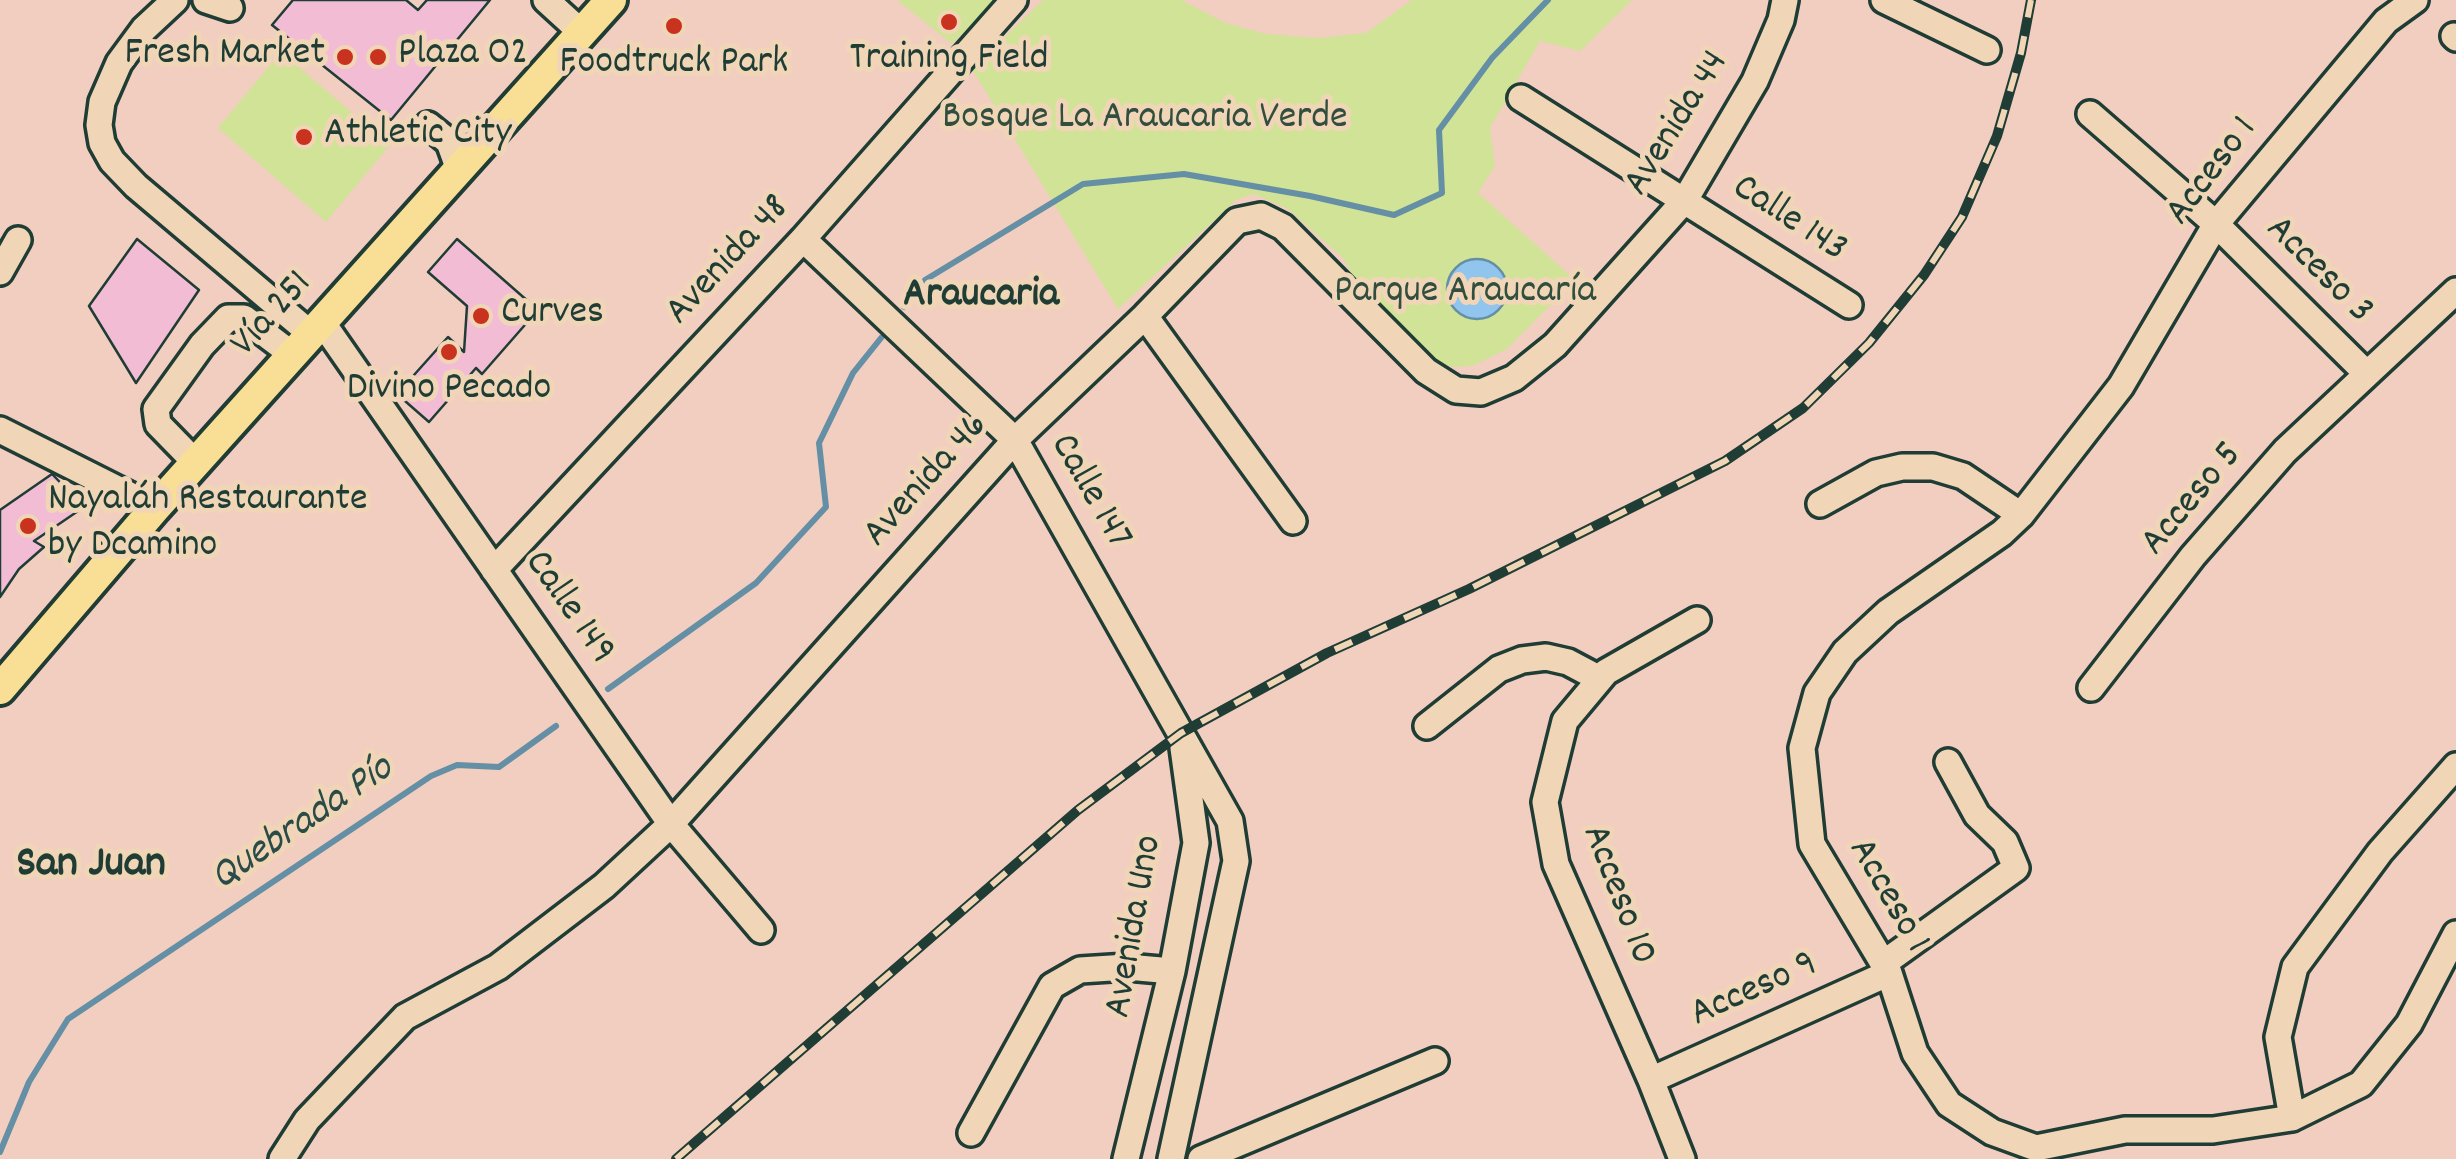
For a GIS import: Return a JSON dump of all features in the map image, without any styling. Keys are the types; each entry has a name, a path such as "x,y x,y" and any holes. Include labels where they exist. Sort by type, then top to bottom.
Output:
{"main road":[{"name":"Vía 251","path":"1,685 154,508 611,0"}],"street":[{"path":"175,0 144,29 119,64 102,102 98,125 102,143 136,186 309,337"},
{"path":"546,0 580,32"},
{"name":"Avenida 48","path":"494,570 803,239 1014,0"},
{"name":"Avenida 44","path":"1261,216 1283,227 1426,371 1456,390 1481,392 1514,378 1555,345 1686,200 1755,81 1785,0"},
{"path":"1884,0 1986,50"},
{"name":"Acceso 1","path":"2414,0 2379,10 2216,224 2121,386 2020,515 2002,534 1888,612 1845,652 1817,693 1802,748 1812,844 1886,968 1915,1052 1948,1104 1992,1132 2036,1148 2125,1130 2213,1130 2292,1118 2361,1084 2410,1024 2456,934"},
{"name":"Calle 143","path":"1521,98 1849,305"},
{"name":"Acceso 3","path":"2090,114 2216,224 2366,373"},
{"path":"428,125 450,142 458,167"},
{"name":"Avenida 46","path":"282,1159 307,1120 405,1016 498,967 604,886 670,824 1015,440 1237,222 1261,216"},
{"name":"Calle 147","path":"803,239 1015,440 1181,733"},
{"path":"0,272 18,240"},
{"name":"Acceso 5","path":"2091,688 2193,556 2285,451 2456,292"},
{"path":"1145,316 1293,521"},
{"path":"196,463 158,424 156,409 202,345 228,318 244,318 309,337"},
{"name":"Calle 149","path":"309,337 494,570 670,824 760,930"},
{"path":"0,430 154,508"},
{"path":"1820,504 1876,473 1933,467 1962,476 2020,515"},
{"name":"Acceso 10","path":"1682,1159 1556,864 1545,802 1565,721 1606,672 1696,620"},
{"path":"1427,726 1498,670 1522,660 1546,656 1568,662 1600,679"},
{"name":"Avenida Uno","path":"1126,1159 1172,971 1196,843 1181,733"},
{"name":"Avenida Uno","path":"1171,1159 1236,860 1230,821 1181,733"},
{"name":"Acceso 9","path":"1651,1080 1886,968 2016,868 2005,842 1976,815 1948,762"},
{"path":"2292,1118 2278,1036 2296,967 2380,852 2456,766"},
{"path":"971,1133 1052,986 1080,970 1127,967 1172,971"},
{"path":"1202,1159 1435,1061"}],"green space":[{"name":"Training Field","path":"897,0 995,0 952,44"},
{"name":"Bosque La Araucaria Verde","path":"1043,0 1181,0 1226,23 1266,34 1319,38 1366,33 1412,0 1632,0 1580,51 1540,41 1490,128 1495,166 1478,193 1575,280 1507,349 1472,366 1453,367 1424,357 1366,298 1343,258 1288,209 1254,194 1236,200 1118,309 972,69"},
{"name":"Athletic City","path":"281,52 390,145 326,222 218,128"}],"water":[{"path":"1477,259 1498,268 1507,289 1498,310 1477,319 1456,310 1447,289 1456,268"}],"building":[{"name":"Plaza O2","path":"293,0 406,0 418,10 427,0 490,0 391,120 272,25"},
{"path":"137,239 199,290 136,383 89,306"},
{"path":"457,239 538,310 482,374 476,368 429,422 397,394 448,337 464,352 467,306 428,272"},
{"name":"Nayaláh Restaurante by Dcamino","path":"52,474 84,507 34,541 44,547 19,569 0,597 0,510"}],"waterway":[{"name":"Quebrada Pío","path":"904,307 925,280 1083,184 1184,174 1394,215 1442,193 1439,130 1492,58 1548,0"},
{"name":"Quebrada Pío","path":"608,689 756,583 826,507 819,443 853,373 881,338"},
{"name":"Quebrada Pío","path":"0,1152 29,1082 68,1019 431,776 457,765 499,767 556,726"}],"railway":[{"path":"676,1159 1078,810 1181,733 1327,653 1469,589 1725,461 1803,408 1869,343 1924,275 1962,217 1997,136 2021,53 2031,0"}],"place":[{"name":"Training Field","path":"949,22"},
{"name":"Foodtruck Park","path":"674,26"},
{"name":"Fresh Market","path":"345,57"},
{"name":"Plaza O2","path":"378,57"},
{"name":"Athletic City","path":"304,137"},
{"name":"Curves","path":"481,316"},
{"name":"Divino Pecado","path":"449,352"},
{"name":"Nayaláh Restaurante by Dcamino","path":"28,526"}],"district":[{"name":"Araucaria","path":"981,298"},
{"name":"San Juan","path":"91,868"}],"park label":[{"name":"Parque Araucaría","path":"1465,295"}]}
